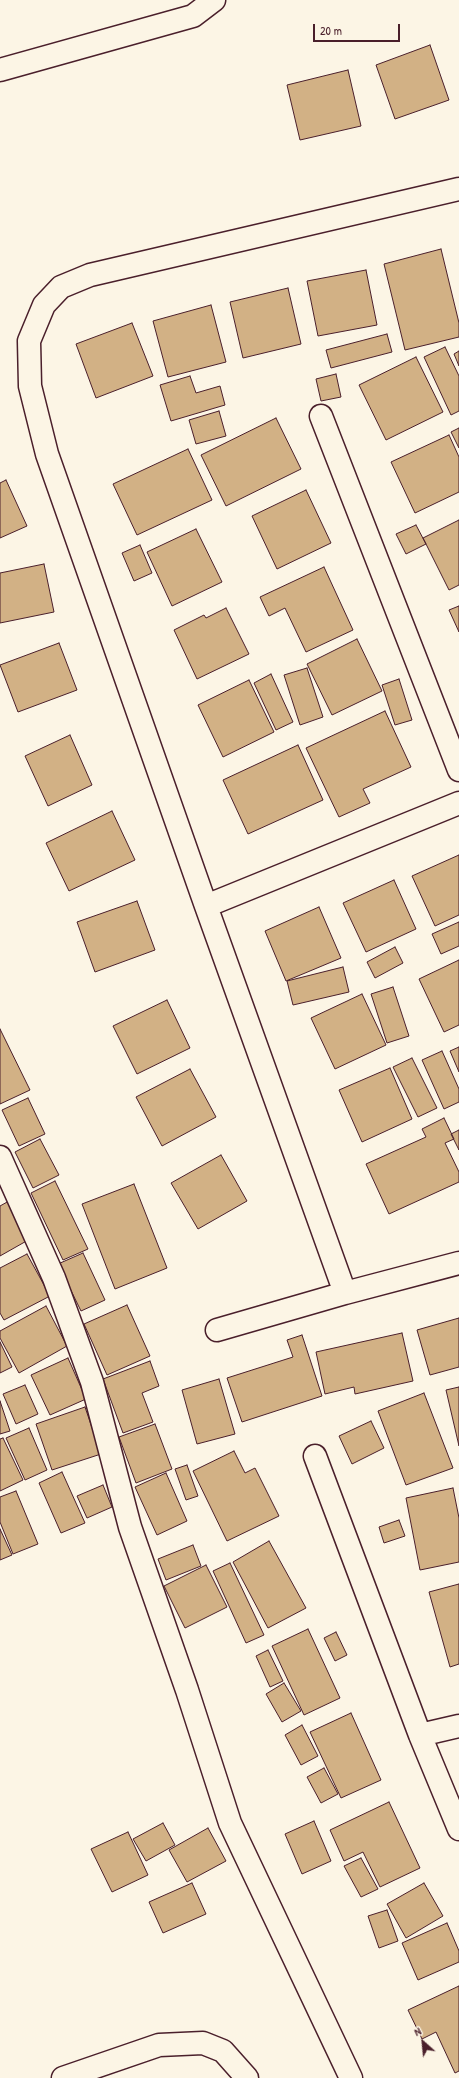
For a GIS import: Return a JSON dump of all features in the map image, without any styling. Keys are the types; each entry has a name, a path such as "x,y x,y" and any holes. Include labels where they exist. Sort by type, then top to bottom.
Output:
{"street":[{"path":"0,70 193,16 214,0"},
{"path":"345,1293 206,906 47,454 30,386 29,341 44,305 61,286 90,274 459,189"},
{"path":"321,416 459,770"},
{"path":"206,906 459,803"},
{"path":"0,1156 54,1278 92,1382 130,1527 187,1690 230,1823 351,2078"},
{"path":"217,1330 345,1293 459,1263"},
{"path":"315,1456 420,1735 459,1829"},
{"path":"420,1735 459,1726"},
{"path":"63,2078 159,2045 202,2043 223,2051 247,2078"}],"building":[{"path":"430,45 449,100 395,119 376,65"},
{"path":"348,70 361,126 300,140 287,85"},
{"path":"441,249 459,323 459,337 405,350 384,264"},
{"path":"366,270 377,325 318,336 307,281"},
{"path":"288,288 301,344 243,358 230,302"},
{"path":"211,305 226,362 168,377 153,321"},
{"path":"132,323 153,376 96,398 76,344"},
{"path":"387,334 392,352 331,368 326,350"},
{"path":"445,347 459,376 459,411 451,415 424,357"},
{"path":"459,351 459,366 454,354"},
{"path":"416,357 443,412 386,440 359,385"},
{"path":"336,374 341,397 321,401 316,379"},
{"path":"190,376 196,393 220,386 225,405 171,421 160,385"},
{"path":"219,411 226,436 196,444 189,420"},
{"path":"276,418 301,469 226,506 201,455"},
{"path":"459,428 459,448 451,432"},
{"path":"449,435 459,457 459,492 415,513 391,462"},
{"path":"188,449 212,500 137,535 113,484"},
{"path":"6,480 27,526 0,538 0,483"},
{"path":"306,490 331,543 277,569 252,516"},
{"path":"459,520 459,585 449,590 423,538"},
{"path":"416,525 426,544 406,554 396,534"},
{"path":"196,529 222,582 172,606 147,552"},
{"path":"140,545 152,573 134,581 122,553"},
{"path":"44,564 54,612 0,623 0,573"},
{"path":"324,567 353,630 306,652 285,608 269,616 260,597"},
{"path":"459,606 459,632 449,610"},
{"path":"226,608 249,654 197,679 174,630 204,615 206,618"},
{"path":"357,639 382,691 332,715 307,664"},
{"path":"59,643 77,690 18,712 0,665"},
{"path":"307,668 323,717 300,725 284,675"},
{"path":"271,674 293,722 276,730 254,683"},
{"path":"399,679 412,720 395,725 382,685"},
{"path":"249,680 274,732 223,757 198,705"},
{"path":"385,711 411,767 363,789 370,803 339,817 306,748"},
{"path":"70,735 92,785 48,806 25,756"},
{"path":"298,745 323,800 248,834 223,780"},
{"path":"112,811 135,860 69,891 46,843"},
{"path":"459,855 459,915 435,926 412,876"},
{"path":"394,880 416,929 366,952 343,903"},
{"path":"137,901 155,950 95,972 77,922"},
{"path":"319,907 341,958 286,981 265,931"},
{"path":"459,922 459,946 441,954 432,934"},
{"path":"395,947 403,963 375,978 367,962"},
{"path":"459,960 459,1025 444,1032 419,979"},
{"path":"343,967 349,992 293,1005 287,981"},
{"path":"393,987 409,1036 387,1043 371,994"},
{"path":"362,994 386,1045 335,1069 311,1018"},
{"path":"167,1000 190,1048 137,1074 113,1026"},
{"path":"0,1029 30,1090 0,1104"},
{"path":"459,1047 459,1072 450,1051"},
{"path":"442,1051 459,1089 459,1102 444,1109 422,1060"},
{"path":"412,1058 437,1108 418,1117 393,1067"},
{"path":"390,1068 412,1119 362,1142 339,1090"},
{"path":"190,1069 216,1117 162,1146 136,1097"},
{"path":"28,1098 45,1134 19,1146 2,1110"},
{"path":"444,1118 454,1139 445,1143 459,1172 459,1182 389,1214 366,1164 426,1137 422,1129"},
{"path":"459,1130 459,1150 451,1134"},
{"path":"40,1139 59,1175 33,1188 15,1152"},
{"path":"221,1155 247,1201 198,1229 171,1183"},
{"path":"55,1181 88,1249 63,1260 31,1193"},
{"path":"134,1184 167,1268 115,1289 82,1204"},
{"path":"9,1201 30,1239 0,1256 0,1206"},
{"path":"83,1253 105,1300 81,1311 58,1264"},
{"path":"27,1254 50,1296 4,1320 0,1313 0,1268"},
{"path":"127,1305 150,1356 107,1375 84,1324"},
{"path":"46,1306 67,1346 19,1373 0,1338 0,1331"},
{"path":"459,1318 459,1367 430,1375 417,1330"},
{"path":"402,1333 413,1381 355,1394 354,1387 325,1394 316,1352"},
{"path":"302,1335 322,1396 242,1422 227,1378 293,1357 287,1340"},
{"path":"0,1342 12,1367 0,1373"},
{"path":"68,1358 86,1399 50,1415 31,1375"},
{"path":"150,1361 159,1386 142,1393 153,1422 123,1433 103,1379"},
{"path":"219,1379 235,1434 197,1444 182,1390"},
{"path":"25,1385 38,1414 16,1424 3,1394"},
{"path":"459,1387 459,1446 446,1390"},
{"path":"424,1393 453,1468 406,1485 378,1411"},
{"path":"0,1401 10,1431 0,1434"},
{"path":"85,1407 101,1454 52,1470 36,1424"},
{"path":"371,1421 384,1448 352,1464 339,1436"},
{"path":"155,1424 172,1469 136,1483 119,1437"},
{"path":"29,1428 47,1470 25,1480 6,1438"},
{"path":"3,1438 23,1480 0,1491 0,1439"},
{"path":"234,1451 245,1473 255,1468 279,1516 227,1541 193,1471"},
{"path":"187,1465 198,1496 186,1500 175,1469"},
{"path":"62,1472 85,1523 61,1533 39,1483"},
{"path":"166,1473 187,1521 157,1535 135,1487"},
{"path":"103,1485 112,1507 87,1518 77,1496"},
{"path":"453,1488 459,1518 459,1562 420,1570 406,1498"},
{"path":"16,1491 38,1544 13,1554 0,1522 0,1497"},
{"path":"399,1520 405,1536 384,1543 379,1527"},
{"path":"0,1529 12,1555 0,1560"},
{"path":"269,1541 306,1608 268,1628 233,1562"},
{"path":"193,1545 201,1566 166,1580 158,1559"},
{"path":"230,1563 264,1635 246,1643 213,1571"},
{"path":"206,1565 227,1607 185,1628 164,1586"},
{"path":"459,1584 459,1664 450,1667 429,1592"},
{"path":"308,1629 340,1698 304,1715 272,1646"},
{"path":"336,1632 347,1655 335,1661 324,1638"},
{"path":"268,1650 283,1681 270,1687 256,1656"},
{"path":"284,1683 301,1711 282,1722 266,1694"},
{"path":"351,1713 381,1780 341,1798 310,1732"},
{"path":"302,1725 318,1756 301,1765 285,1735"},
{"path":"324,1768 338,1794 321,1803 307,1777"},
{"path":"389,1802 420,1868 380,1887 363,1852 344,1861 330,1830"},
{"path":"314,1821 331,1861 302,1874 285,1834"},
{"path":"163,1823 175,1845 146,1861 133,1839"},
{"path":"208,1828 226,1861 187,1882 169,1850"},
{"path":"128,1832 148,1875 112,1892 91,1849"},
{"path":"361,1858 378,1889 361,1897 344,1866"},
{"path":"192,1883 206,1914 163,1933 149,1902"},
{"path":"424,1883 443,1916 406,1938 387,1904"},
{"path":"387,1910 398,1941 379,1948 368,1916"},
{"path":"447,1923 459,1951 459,1962 418,1980 402,1943"},
{"path":"459,1986 459,2071 455,2073 436,2032 422,2039 408,2010"}]}
